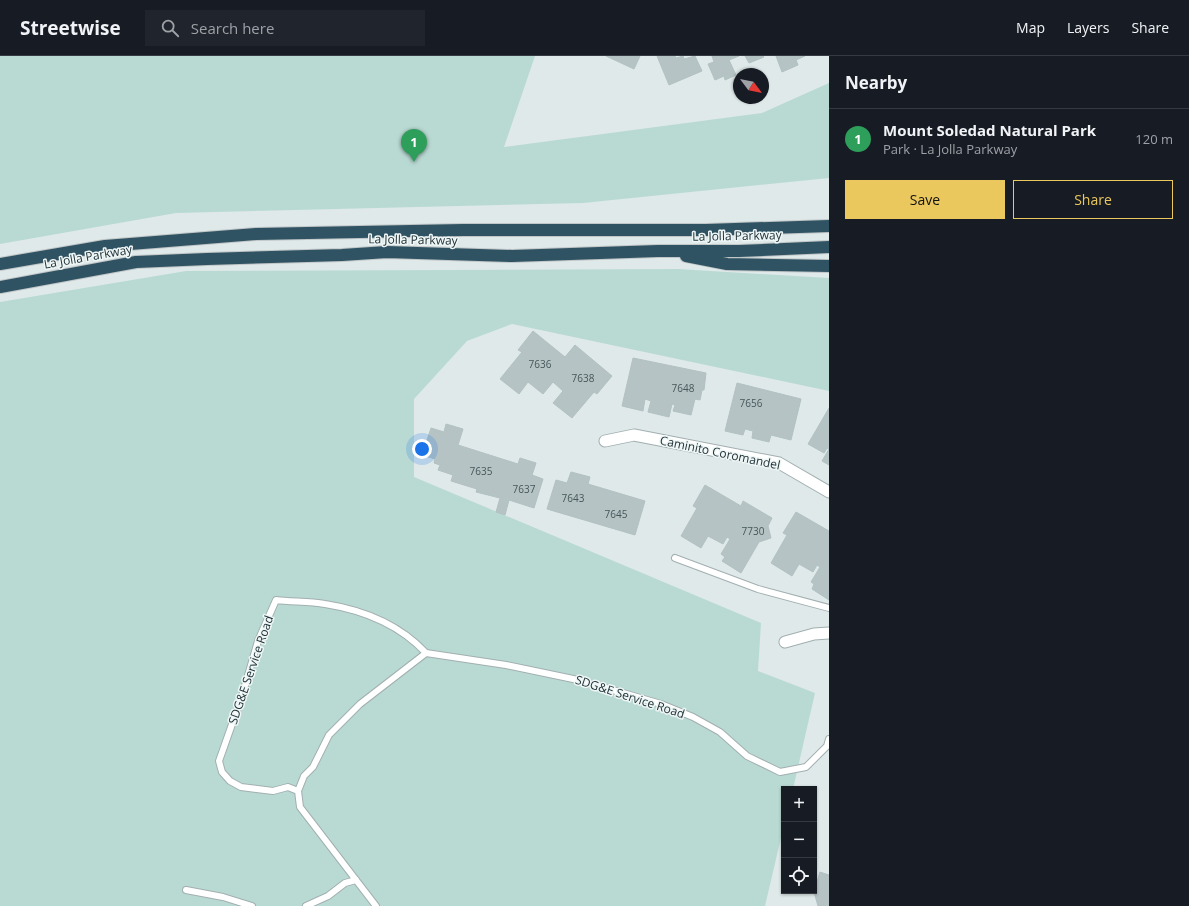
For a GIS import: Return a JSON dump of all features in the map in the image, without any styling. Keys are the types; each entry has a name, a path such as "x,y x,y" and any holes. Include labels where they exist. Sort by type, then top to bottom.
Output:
{"highway":[{"name":"La Jolla Parkway","path":"0,264 105,246 256,234 463,230 706,230 829,226"},
{"name":"La Jolla Parkway","path":"0,288 136,262 342,255 387,252 512,256 658,251 739,251 829,248"},
{"path":"658,251 727,264 829,266"}],"street":[{"name":"Caminito Coromandel","path":"605,441 634,435 779,463 829,492"},
{"path":"785,642 814,634 829,633"}],"lane":[{"path":"675,558 758,589 829,608"},
{"name":"SDG&E Service Road","path":"298,791 288,787 273,791 240,787 230,781 222,772 218,760 242,696 258,641 276,600 324,604 351,609 376,617 394,626 426,653 506,665 578,680 661,704 693,717 720,732 747,756 780,772 806,767 827,746 829,739"},
{"path":"376,906 300,807 298,791 304,776 313,767 329,735 360,704 426,653"},
{"path":"306,906 328,896 345,883 356,880"},
{"path":"186,890 223,897 252,906"}],"green space":[{"path":"0,56 535,56 504,147 762,113 829,83 829,178 583,203 176,213 0,244"},
{"path":"678,269 829,278 829,391 512,324 467,341 414,399 414,477 761,623 758,671 815,693 794,786 781,786 781,838 765,906 0,906 0,302 186,271"}],"building":[{"path":"606,56 640,56 634,69"},
{"path":"657,56 675,56 676,58 683,56 684,59 695,56 702,71 669,85"},
{"path":"712,56 739,56 729,60 733,69 733,76 725,80 724,76 715,80 708,64 714,62"},
{"path":"745,56 763,56 764,57 749,63"},
{"path":"776,56 805,56 796,60 798,65 782,72"},
{"path":"533,331 565,357 575,345 612,376 597,394 594,392 572,418 553,403 563,391 553,382 543,394 528,382 519,394 500,379 522,352 518,350"},
{"path":"633,358 706,373 704,390 702,390 700,400 695,399 691,415 673,411 675,405 672,404 669,417 648,412 651,401 645,399 643,411 622,406"},
{"path":"737,383 801,399 791,440 771,435 769,442 752,438 753,431 745,429 743,435 725,431"},
{"path":"829,408 829,449 827,448 824,453 808,444"},
{"path":"446,424 463,429 458,445 518,464 520,458 536,463 532,475 543,479 534,508 509,500 505,515 496,512 500,498 476,492 477,489 451,481 453,475 438,470 440,465 434,463 435,459 422,455 431,428 444,432"},
{"path":"829,449 829,465 822,461"},
{"path":"571,472 590,477 588,484 645,501 635,535 547,509 556,480 567,483"},
{"path":"705,485 741,506 743,501 772,518 768,526 771,538 759,542 741,573 722,561 725,557 721,554 730,539 727,537 723,544 708,536 701,548 681,536 697,508 693,506"},
{"path":"796,512 829,531 829,600 812,589 814,584 811,582 820,567 817,565 813,572 799,564 792,576 771,563 787,535 783,533"},
{"path":"820,872 829,875 829,906 818,906 815,894 817,894 817,882"}],"place":[{"name":"Mount Soledad Natural Park","path":"414,162"}]}
